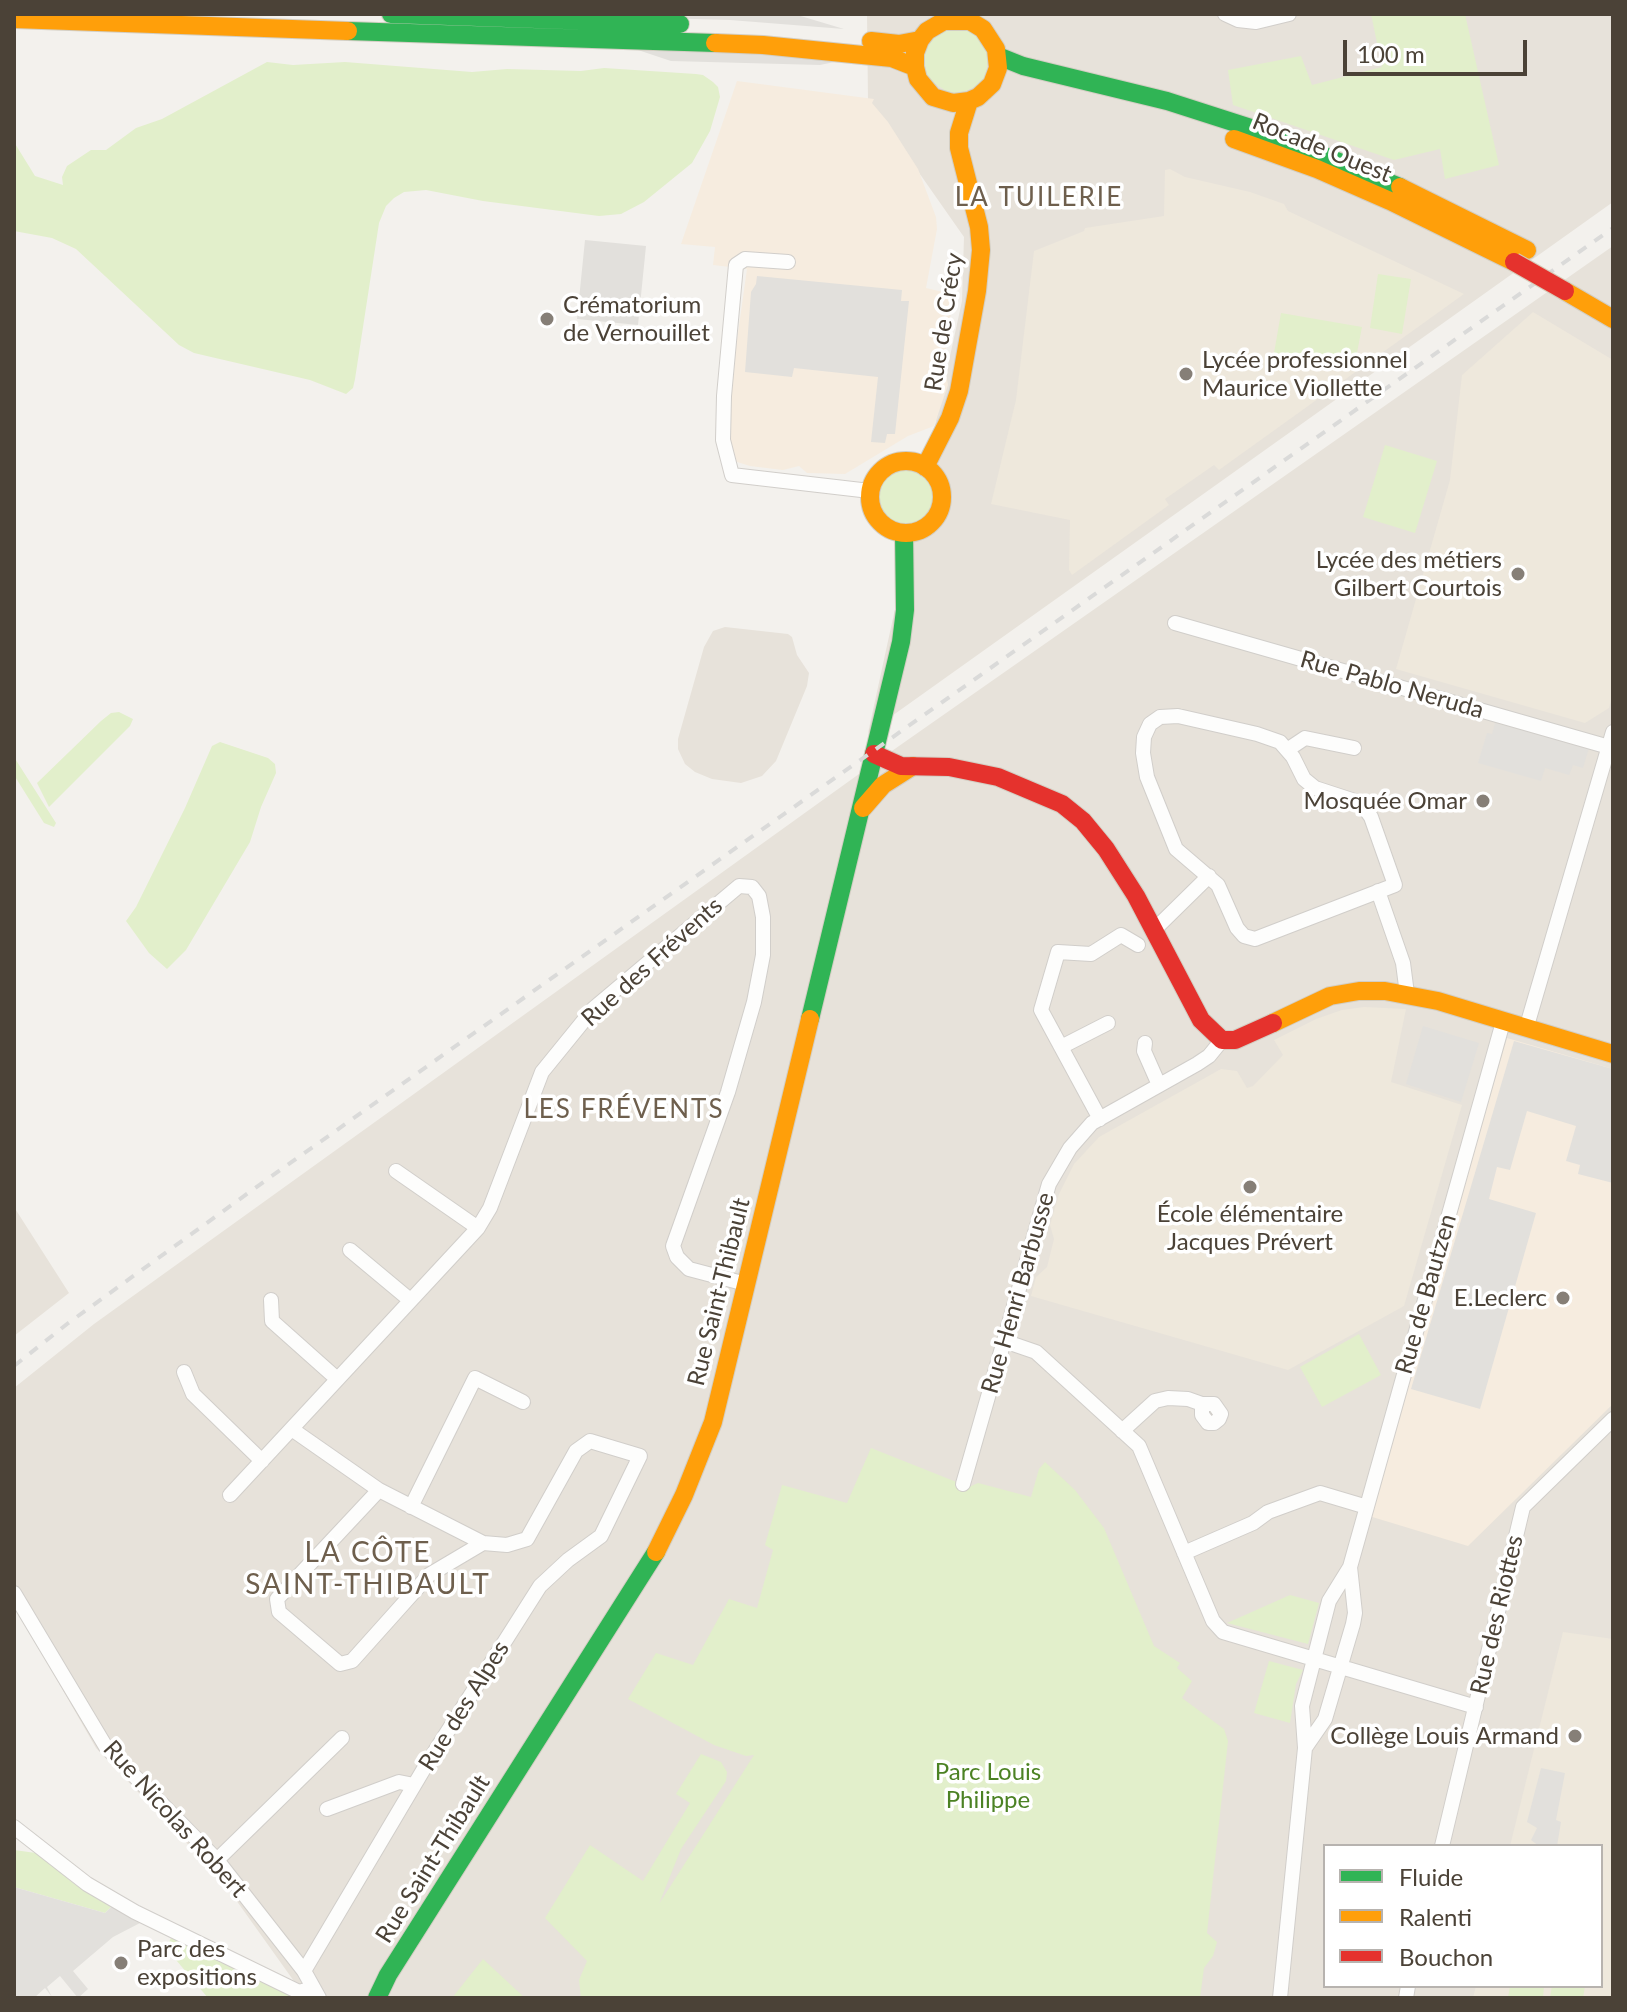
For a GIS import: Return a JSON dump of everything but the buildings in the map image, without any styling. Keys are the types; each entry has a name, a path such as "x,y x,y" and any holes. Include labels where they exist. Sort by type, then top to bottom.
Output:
{"main road":[{"path":"391,14 737,27 899,44 920,40"},
{"path":"960,17 977,24 989,34 998,56 998,68 992,84 978,97 969,101 944,102 924,89 915,67 915,53 920,40 937,19 960,17"},
{"path":"14,19 763,45 892,58 915,67"},
{"name":"Rocade Ouest","path":"998,56 1023,66 1167,101 1276,136 1355,167 1424,198 1572,286 1613,303"},
{"name":"Rocade Ouest","path":"992,84 1018,81 1040,84 1224,135 1317,169 1520,256"},
{"name":"Rue de Crécy","path":"959,133 969,101"},
{"name":"Rue de Crécy","path":"925,467 950,418 959,391 981,250 979,227 961,157 959,133 944,102"},
{"name":"Rocade Ouest","path":"1572,286 1613,319"},
{"path":"906,461 925,467 939,485 939,511 925,528 904,533 885,527 872,511 870,491 873,482 886,467 906,461"},
{"name":"Rue Saint-Thibault","path":"376,1994 662,1542 713,1422 903,631 904,533"},
{"path":"874,754 907,766 949,767 998,777 1062,804 1083,821 1106,849 1136,896 1201,1020 1222,1040 1235,1040 1248,1035 1330,996 1359,991 1407,994 1613,1054"},
{"path":"867,782 907,766"},
{"path":"860,811 883,785 907,766"}],"street":[{"path":"1225,14 1238,20 1256,22 1289,14"},
{"path":"788,262 745,259 736,265 723,440 732,475 870,491"},
{"name":"Rue Pablo Neruda","path":"1175,623 1611,739"},
{"path":"1178,716 1280,742 1304,779 1315,788 1361,803 1371,817 1395,885 1255,939 1244,936 1237,928 1218,885 1209,876 1176,849 1147,777 1144,737 1150,724 1160,717 1178,716"},
{"path":"1287,750 1305,738 1354,748"},
{"path":"1526,1029 1611,739"},
{"path":"1154,930 1209,876"},
{"name":"Rue des Frévents","path":"230,1495 478,1228 490,1208 542,1072 594,1008 739,886 752,887 759,896 763,955 754,1002 728,1092 673,1246 677,1257 689,1269 746,1284"},
{"path":"1378,891 1403,963 1407,994"},
{"path":"1100,1119 1041,1010 1058,952 1091,954 1121,935 1138,945"},
{"name":"Rue de Bautzen","path":"1305,1748 1301,1712 1329,1601 1350,1567 1503,1022"},
{"path":"1061,1047 1108,1023"},
{"name":"Rue Henri Barbusse","path":"963,1484 1049,1184 1070,1148 1092,1123 1209,1056 1222,1040"},
{"path":"1145,1043 1144,1051 1159,1085"},
{"path":"396,1171 478,1228"},
{"path":"350,1250 410,1300"},
{"path":"271,1300 272,1321 336,1378"},
{"path":"1004,1341 1036,1352 1139,1446 1213,1621 1223,1632 1476,1707"},
{"path":"184,1372 193,1394 262,1461"},
{"path":"411,1507 475,1378 523,1402"},
{"path":"1122,1431 1155,1401 1188,1399 1202,1404"},
{"name":"Rue des Riottes","path":"1442,1844 1523,1507 1613,1419"},
{"path":"293,1430 379,1490 483,1543"},
{"name":"Rue des Alpes","path":"304,1971 414,1785 540,1586 601,1536 640,1456 590,1441 576,1451 527,1539 507,1545 483,1543"},
{"path":"379,1490 277,1599 279,1612 340,1664 352,1661 429,1575 483,1543"},
{"path":"1184,1553 1253,1523 1268,1512 1320,1493 1367,1507"},
{"name":"Rue de Bautzen","path":"1305,1748 1325,1719 1355,1613 1350,1567"},
{"name":"Rue Nicolas Robert","path":"14,1593 106,1747 217,1860 304,1971 316,1993"},
{"path":"217,1860 342,1738"},
{"path":"1280,1998 1305,1748"},
{"path":"327,1809 399,1782 414,1785"},
{"path":"14,1827 87,1884 135,1912 299,1992 316,1993"}],"shaded area":[{"path":"638,14 794,14 844,29 730,20 624,17"},
{"path":"867,14 1613,14 1613,202 868,733 962,301 964,237 868,100"},
{"path":"626,46 844,60 820,65 671,61"},
{"path":"737,81 874,99 872,103 918,169 936,217 937,229 926,288 943,292 959,284 951,312 944,362 948,385 934,426 908,436 845,474 807,473 799,466 783,470 750,466 734,461 722,446 747,269 713,265 715,247 681,244"},
{"name":"Lycée professionnel Maurice Viollette","path":"1170,169 1185,177 1250,192 1284,204 1288,211 1464,294 1219,470 1214,465 1165,499 1169,505 1072,575 1069,570 1070,520 991,504 1016,400 1034,251 1085,228 1164,216 1165,170"},
{"path":"585,240 646,246 638,325 577,319"},
{"path":"1613,246 1613,1998 306,1998 221,1879 96,1748 14,1605 14,1388 94,1324 859,774"},
{"path":"757,276 902,290 901,301 909,301 895,434 887,434 885,443 871,442 878,377 794,368 792,377 745,372 751,292"},
{"name":"Lycée des métiers Gilbert Courtois","path":"1533,312 1613,360 1613,694 1609,708 1585,723 1396,669 1450,480 1462,375"},
{"path":"725,627 788,634 809,673 807,686 776,761 762,776 741,783 712,779 695,772 685,764 678,749 678,739 704,647 713,631"},
{"path":"1495,723 1589,748 1583,768 1573,765 1569,775 1545,768 1541,781 1478,763 1487,733 1492,734"},
{"name":"École élémentaire Jacques Prévert","path":"1364,1007 1406,1009 1391,1082 1462,1105 1404,1306 1288,1370 1031,1296 1036,1277 1047,1267 1054,1239 1050,1225 1059,1194 1074,1164 1099,1137 1221,1069 1237,1071 1247,1088 1253,1086 1283,1055 1274,1040 1316,1019 1342,1010"},
{"path":"1423,1026 1479,1043 1461,1102 1406,1084"},
{"path":"1507,1038 1613,1069 1613,1404 1468,1546 1369,1516"},
{"path":"1514,1041 1613,1069 1613,1183 1578,1174 1580,1165 1566,1161 1576,1126 1527,1111 1510,1170 1497,1167 1489,1199 1536,1213 1480,1409 1411,1389"},
{"path":"14,1207 69,1293 14,1336"},
{"name":"Collège Louis Armand","path":"1563,1632 1613,1639 1613,1998 1473,1998 1476,1988 1603,1988 1603,1844 1510,1844"},
{"path":"1541,1768 1565,1773 1556,1820 1561,1822 1557,1844 1536,1844 1531,1840 1537,1828 1527,1822"},
{"path":"14,1887 105,1913 112,1906 140,1923 113,1937 73,1971 88,1989 78,1998 60,1976 47,1987 52,1997 45,1988 34,1998 14,1998"}],"green space":[{"path":"1371,14 1465,14 1499,165 1445,179 1440,149 1394,160 1233,105 1228,70 1301,56 1312,85 1382,67"},
{"path":"965,25 990,49 984,83 954,96 926,78 924,45 931,35"},
{"path":"267,62 293,65 345,62 472,72 604,68 696,74 713,82 718,87 720,97 710,131 692,163 644,202 621,214 599,216 483,201 426,190 404,192 394,198 386,206 379,223 355,379 353,388 346,394 310,380 194,353 179,345 76,249 52,238 14,231 14,142 35,176 63,185 62,177 67,166 91,150 106,150 136,128 162,119"},
{"path":"1378,274 1411,279 1402,334 1370,328"},
{"path":"1281,313 1362,327 1354,368 1274,353"},
{"path":"1385,445 1437,461 1415,533 1363,517"},
{"path":"906,469 926,477 934,497 926,517 906,525 886,517 878,497 886,477"},
{"path":"119,712 133,719 130,726 49,807 37,783 101,721 111,713"},
{"path":"220,742 268,758 275,764 276,773 250,842 186,950 167,969 149,953 126,921 185,808 212,746"},
{"path":"14,757 56,823 54,827 44,823 14,775"},
{"path":"1359,1334 1381,1375 1322,1407 1300,1367"},
{"name":"Parc Louis Philippe","path":"871,1448 969,1487 978,1483 1031,1497 1039,1469 1045,1462 1075,1490 1104,1528 1154,1646 1180,1663 1177,1668 1192,1681 1182,1698 1224,1729 1228,1741 1207,1933 1217,1942 1213,1956 1204,1968 1200,1998 581,1998 579,1980 587,1961 545,1918 590,1845 643,1881 690,1803 676,1794 701,1754 721,1762 727,1772 726,1781 681,1849 659,1904 754,1755 746,1756 714,1745 628,1699 656,1653 693,1665 729,1599 757,1608 773,1550 765,1545 782,1485 847,1503"},
{"path":"1290,1595 1319,1603 1308,1644 1227,1623"},
{"path":"1269,1661 1303,1670 1296,1684 1290,1723 1254,1713"},
{"path":"14,1850 36,1853 77,1886 112,1906 105,1913 14,1887"},
{"path":"171,1938 279,1988 293,1998 208,1998 166,1948"},
{"path":"483,1959 525,1998 452,1998"},
{"path":"1510,1988 1544,1988 1543,1998 1508,1998"},
{"path":"1552,1988 1585,1988 1583,1998 1550,1998"}],"railway":[{"path":"14,1366 269,1178 1613,228"}],"traffic: fast":[{"path":"391,14 680,24"},
{"path":"348,31 715,43"},
{"path":"998,56 1023,66 1167,101 1276,136 1400,187"},
{"path":"810,1019 901,642 905,610 904,533"},
{"path":"377,1998 388,1975 656,1552"}],"traffic: slow":[{"path":"14,19 348,31"},
{"path":"871,41 899,44 920,40 927,31 944,21 970,21 983,29 996,49 998,68 992,84 969,101 953,103 933,97 918,79 915,67 915,53 920,40"},
{"path":"715,43 892,58 915,67"},
{"path":"925,467 950,418 959,391 977,291 981,250 979,227 959,148 959,133 969,101"},
{"path":"1234,139 1317,169 1390,201 1514,262"},
{"path":"1400,187 1527,250"},
{"path":"1565,291 1613,319"},
{"path":"906,461 926,467 936,477 942,497 936,517 926,527 906,533 886,527 876,517 870,497 876,477 886,467 906,461"},
{"path":"863,808 883,785 913,766"},
{"path":"1273,1023 1330,996 1385,991 1438,1001 1613,1054"},
{"path":"656,1552 684,1495 713,1422 810,1019"}],"traffic: jam":[{"path":"1514,262 1565,291"},
{"path":"874,754 901,766 949,767 998,777 1062,804 1083,821 1106,849 1136,896 1201,1020 1222,1040 1235,1040 1273,1023"}],"place":[{"name":"Crématorium de Vernouillet","path":"547,319"},
{"name":"Lycée professionnel Maurice Viollette","path":"1186,374"},
{"name":"Lycée des métiers Gilbert Courtois","path":"1518,574"},
{"name":"Mosquée Omar","path":"1483,801"},
{"name":"École élémentaire Jacques Prévert","path":"1250,1187"},
{"name":"E.Leclerc","path":"1563,1298"},
{"name":"Collège Louis Armand","path":"1575,1736"},
{"name":"Parc des expositions","path":"121,1963"}],"district":[{"name":"LA TUILERIE","path":"1039,198"},
{"name":"LES FRÉVENTS","path":"624,1110"},
{"name":"LA CÔTE SAINT-THIBAULT","path":"368,1569"}]}
